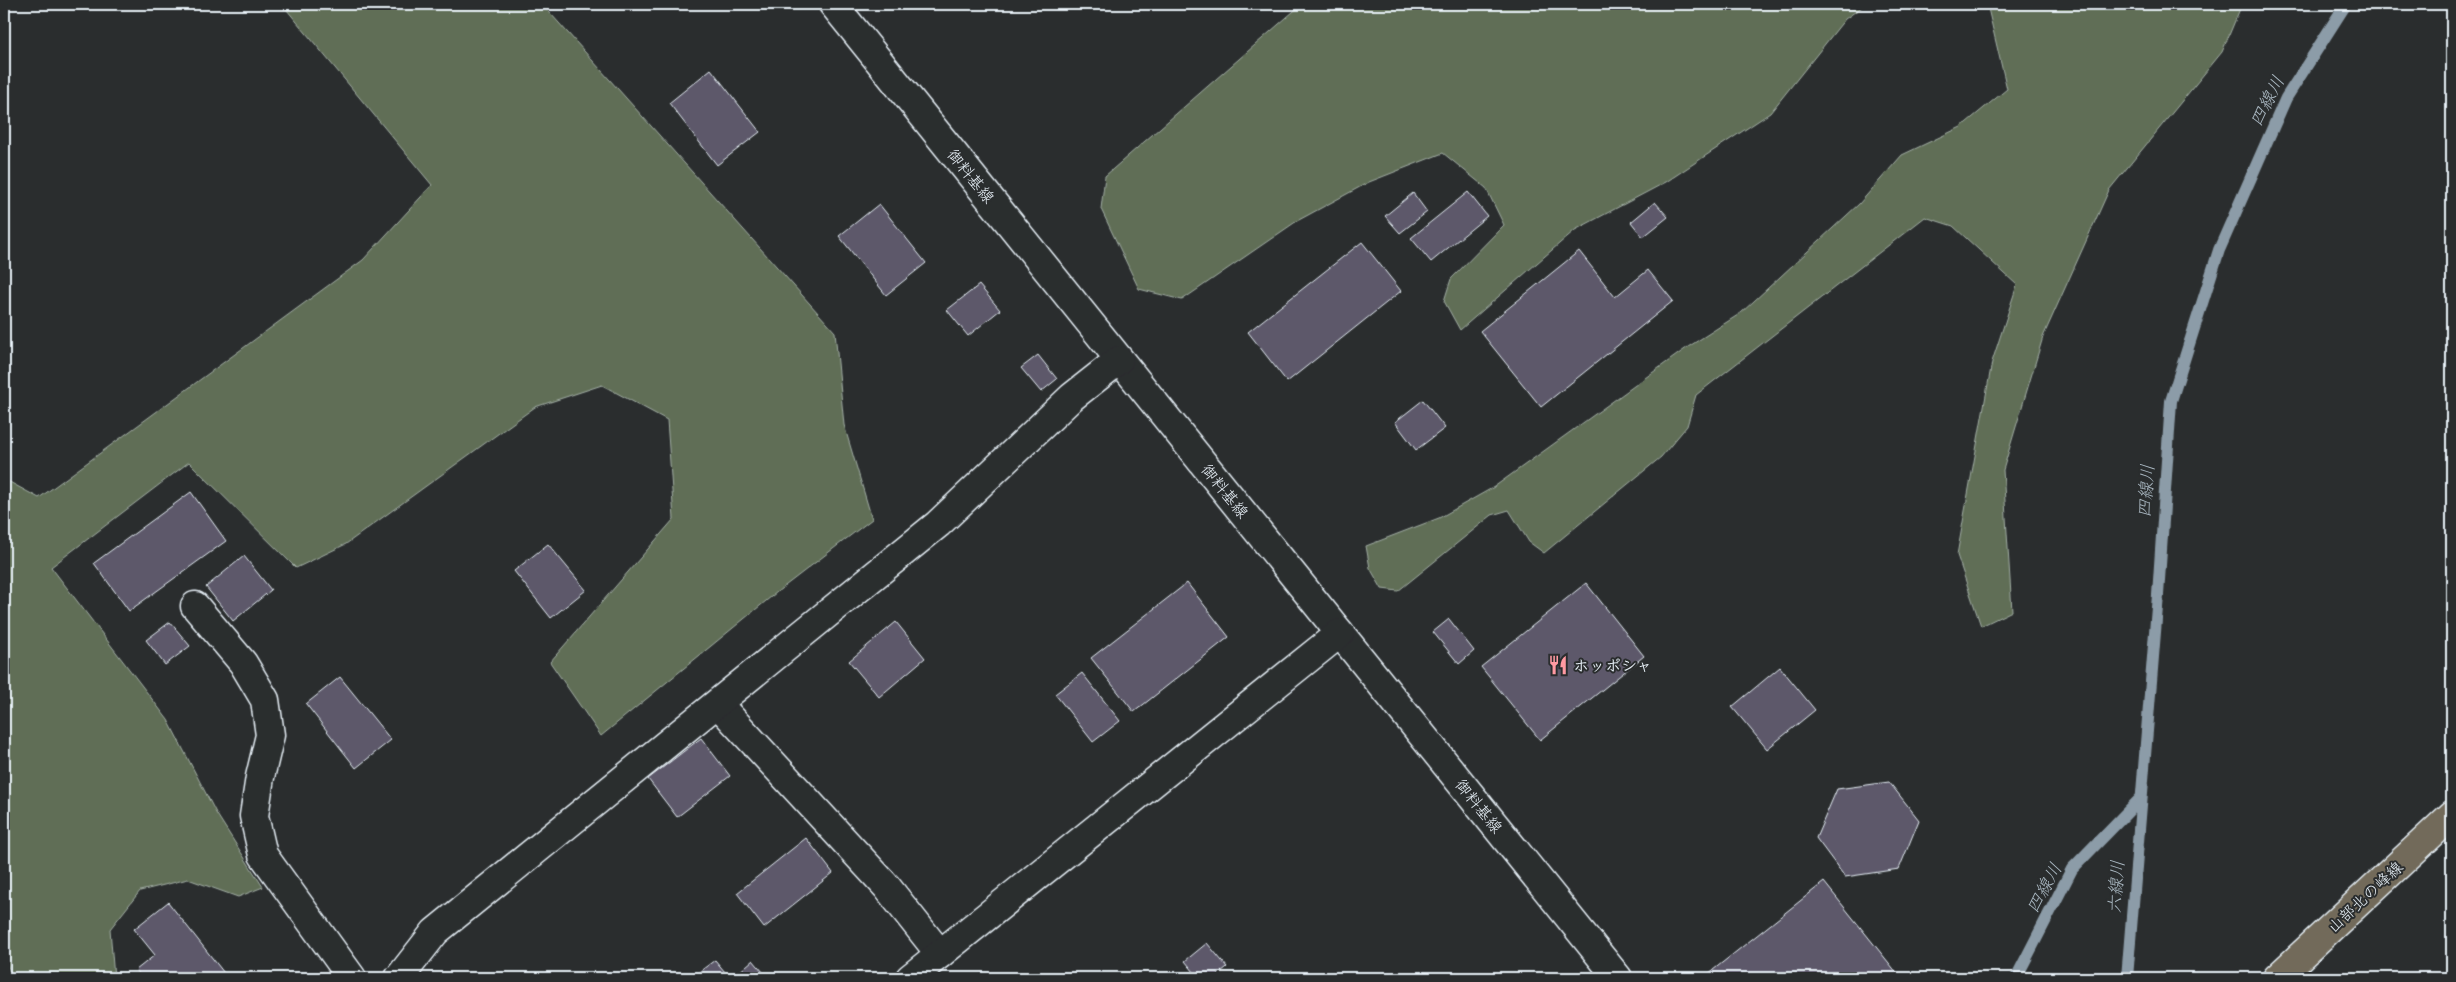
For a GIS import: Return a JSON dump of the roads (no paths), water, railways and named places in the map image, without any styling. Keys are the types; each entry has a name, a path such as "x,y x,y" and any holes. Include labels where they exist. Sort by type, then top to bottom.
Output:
{"main road":[{"name":"山部北の峰線","path":"2277,978 2452,815"}],"street":[{"name":"御料基線","path":"832,4 1618,978"},
{"path":"399,978 435,932 938,524 1072,397 1119,360"},
{"path":"196,606 243,662 265,700 270,735 260,777 254,816 263,855 352,978"},
{"path":"910,978 1340,633"},
{"path":"718,704 887,887 940,954"}],"waterway":[{"name":"四線川","path":"2127,978 2158,595 2171,401 2219,250 2286,98 2346,4"},
{"name":"四線川","path":"2016,978 2072,869 2140,799"}],"place":[{"name":"ホッポシャ","path":"1558,665"}],"water label":[{"name":"六線川","path":"2116,887"}]}
